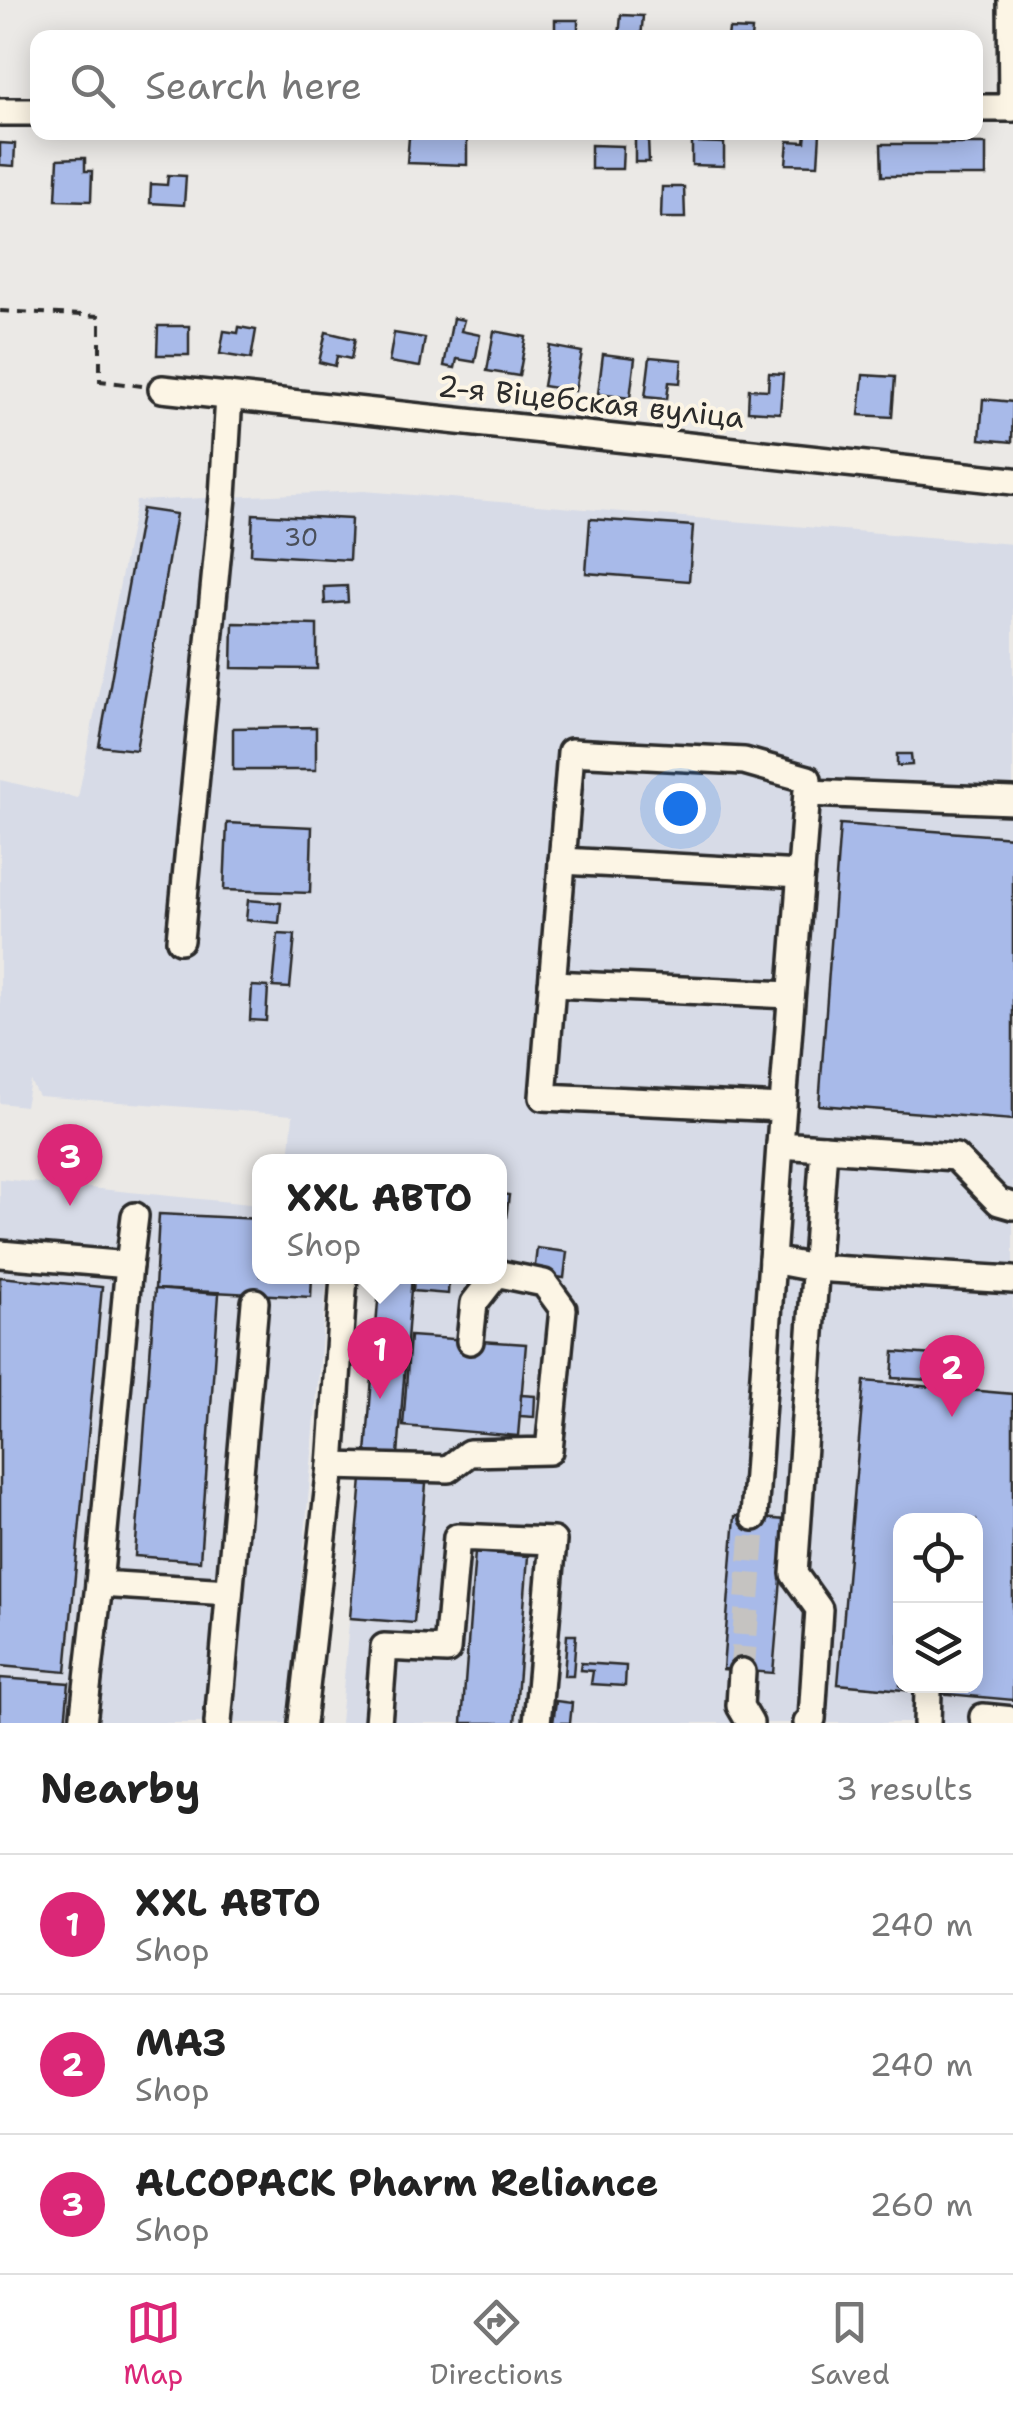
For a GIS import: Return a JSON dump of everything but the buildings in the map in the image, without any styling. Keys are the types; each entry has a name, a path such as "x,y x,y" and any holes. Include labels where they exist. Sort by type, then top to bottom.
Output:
{"street":[{"path":"983,108 1012,108 1011,0"},
{"path":"0,112 30,112"},
{"name":"2-я Віцебская вуліца","path":"162,389 1013,481"},
{"path":"180,940 223,497 229,396"},
{"path":"754,1517 808,779 744,760 571,752 543,1097 783,1108"},
{"path":"807,793 1013,801"},
{"path":"562,860 800,874"},
{"path":"552,984 791,995"},
{"path":"780,1145 955,1156 999,1202 1013,1206"},
{"path":"807,1723 812,1719 819,1609 794,1574 824,1148"},
{"path":"84,1723 135,1216"},
{"path":"0,1254 128,1265"},
{"path":"772,1260 814,1268 1013,1280"},
{"path":"330,1466 448,1469 472,1442 549,1451 563,1310 544,1283 507,1277"},
{"path":"302,1723 330,1466 343,1284"},
{"path":"470,1341 474,1303 490,1284"},
{"path":"218,1723 255,1302"},
{"path":"757,1473 801,1480"},
{"path":"378,1723 384,1647 447,1650 457,1537 553,1541 537,1723"},
{"path":"99,1584 228,1592"},
{"path":"742,1672 740,1706 750,1723"},
{"path":"926,1723 928,1693"},
{"path":"983,1717 1013,1720"}],"path":[{"path":"0,312 100,316 100,380 162,389"}],"shaded area":[{"path":"364,491 1013,544 1013,1723 340,1723 379,1284 507,1284 507,1154 290,1154 293,1115 38,1096 30,1081 25,1106 0,1103 0,780 78,798 136,501"},
{"path":"0,1179 252,1204 252,1284 326,1284 289,1723 0,1723"}],"tunnel":[{"path":"742,1672 754,1517"}],"place":[{"name":"ALCOPACK Pharm Reliance","path":"70,1206"},
{"name":"XXL АВТО","path":"380,1399"},
{"name":"МАЗ","path":"952,1417"}]}
